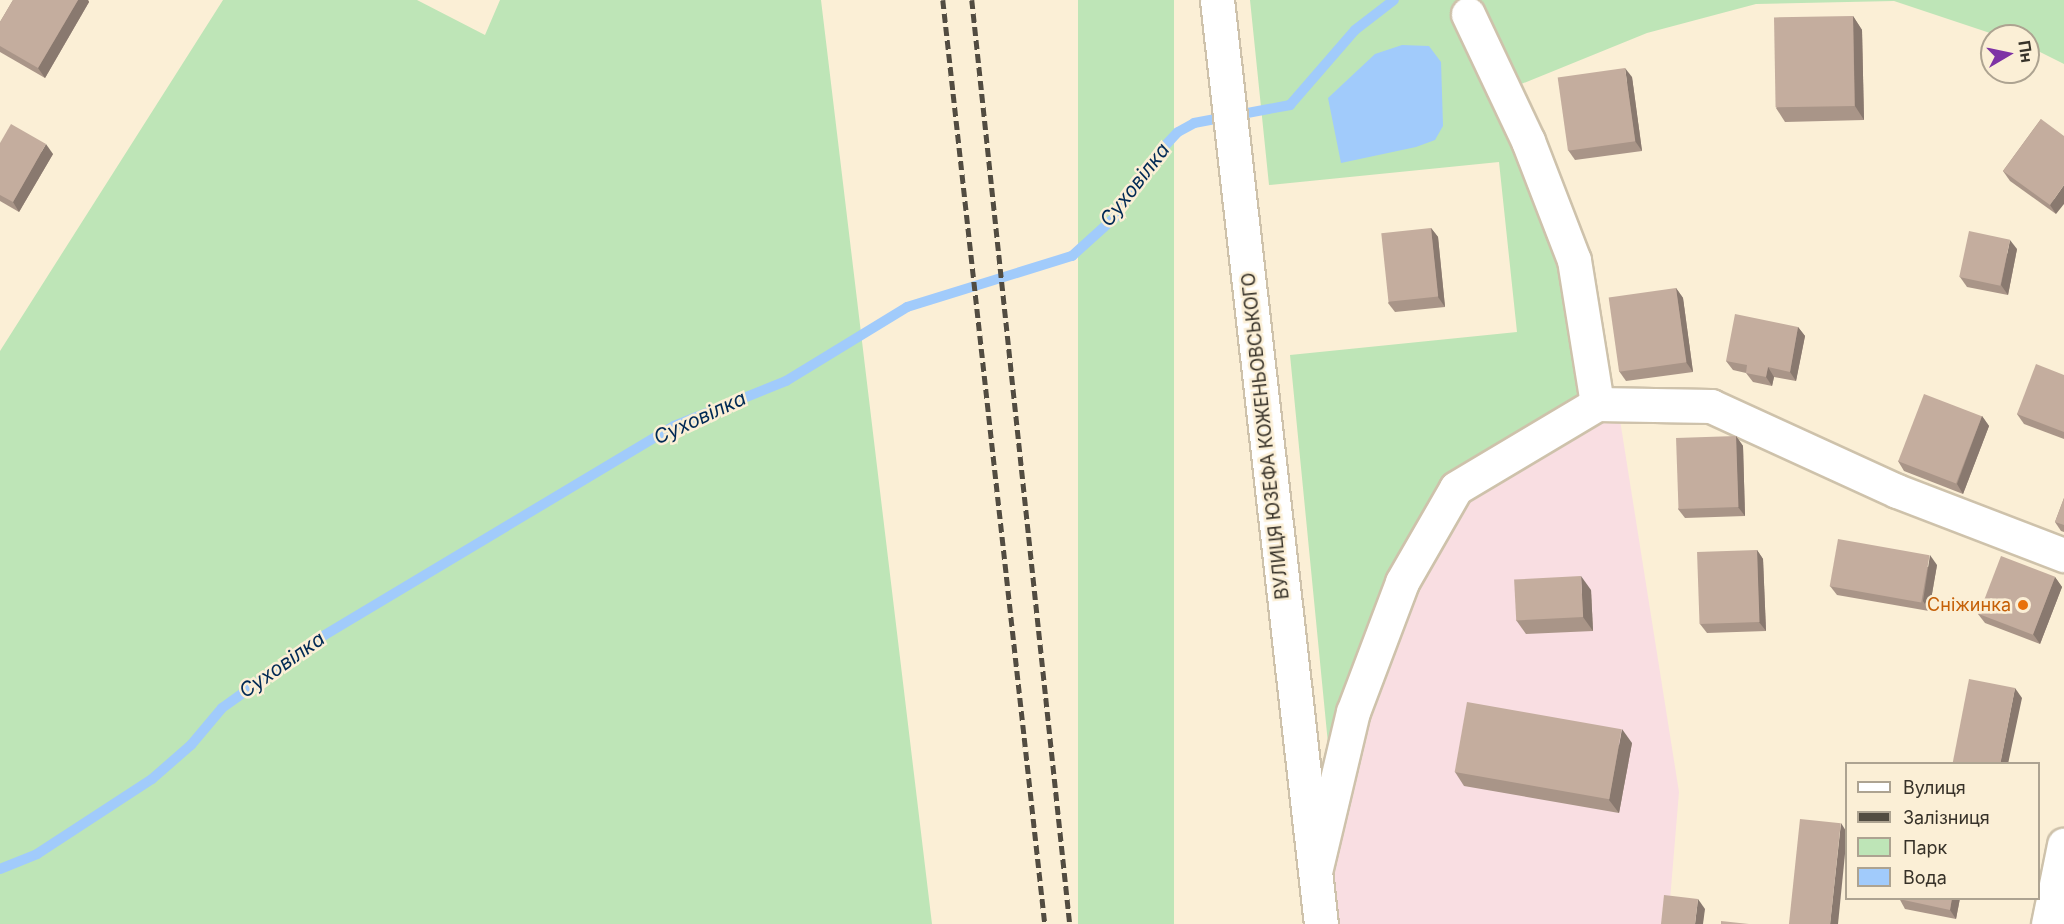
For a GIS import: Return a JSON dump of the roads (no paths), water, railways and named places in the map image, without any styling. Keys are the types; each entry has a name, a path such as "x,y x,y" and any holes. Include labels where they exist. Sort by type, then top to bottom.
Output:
{"street":[{"name":"ВУЛИЦЯ ЮЗЕФА КОЖЕНЬОВСЬКОГО","path":"1216,0 1321,924"},
{"path":"1467,14 1528,141 1574,260 1596,404 1711,406 1897,491 2064,555"},
{"name":"ВУЛИЦЯ ЮЗЕФА КОЖЕНЬОВСЬКОГО","path":"1315,873 1353,712 1402,582 1456,488 1596,404"},
{"path":"2048,924 2064,845"}],"water":[{"path":"1402,45 1429,46 1441,62 1443,126 1435,140 1416,147 1341,163 1328,98 1375,54"}],"waterway":[{"name":"Суховілка","path":"0,869 37,854 152,779 191,745 222,708 323,636 674,426 786,381 907,307 1072,256 1114,218 1162,149 1178,132 1194,123 1290,105 1355,30 1394,0"}],"railway":[{"path":"943,0 1045,924"},
{"path":"972,0 1070,924"}],"place":[{"name":"Сніжинка","path":"2023,605"}]}
